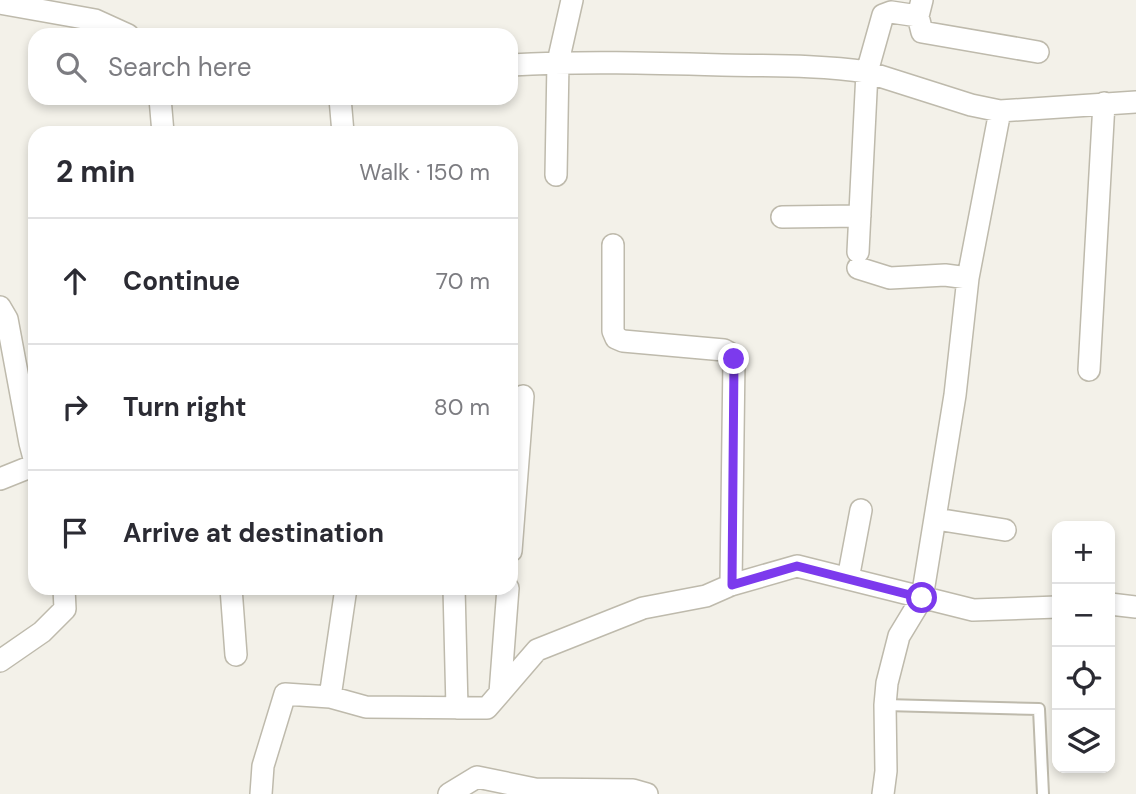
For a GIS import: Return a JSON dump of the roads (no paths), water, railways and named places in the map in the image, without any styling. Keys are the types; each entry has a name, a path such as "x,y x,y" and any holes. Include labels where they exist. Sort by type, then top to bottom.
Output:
{"street":[{"path":"556,175 558,62 572,0"},
{"path":"0,3 95,20 113,28"},
{"path":"968,278 945,275 890,278 858,260 867,72 881,19 887,7 920,8 922,33 1038,52"},
{"path":"518,65 558,62 838,68 867,72 971,105 1000,111 1136,102"},
{"path":"1089,370 1104,103"},
{"path":"161,105 162,126"},
{"path":"340,105 342,126"},
{"path":"883,794 886,771 884,705 899,636 922,598 955,396 968,278 1000,111"},
{"path":"782,217 860,216"},
{"path":"614,245 613,331 616,338 623,341 724,350 733,355 732,585"},
{"path":"0,307 7,319 28,432"},
{"path":"518,461 523,396"},
{"path":"0,479 28,466"},
{"path":"848,579 861,510"},
{"path":"936,519 1005,530"},
{"path":"261,794 263,766 285,694 330,697 366,707 487,708 537,650 643,608 706,596 732,585 797,566 973,610 1052,607"},
{"path":"0,661 42,632 65,609 64,595"},
{"path":"231,595 236,654"},
{"path":"330,697 345,595"},
{"path":"454,595 457,708"},
{"path":"500,693 507,595"},
{"path":"1115,605 1136,607"},
{"path":"449,794 477,777 535,789 634,790 647,794"}],"lane":[{"path":"884,705 1039,709 1043,794"}]}
